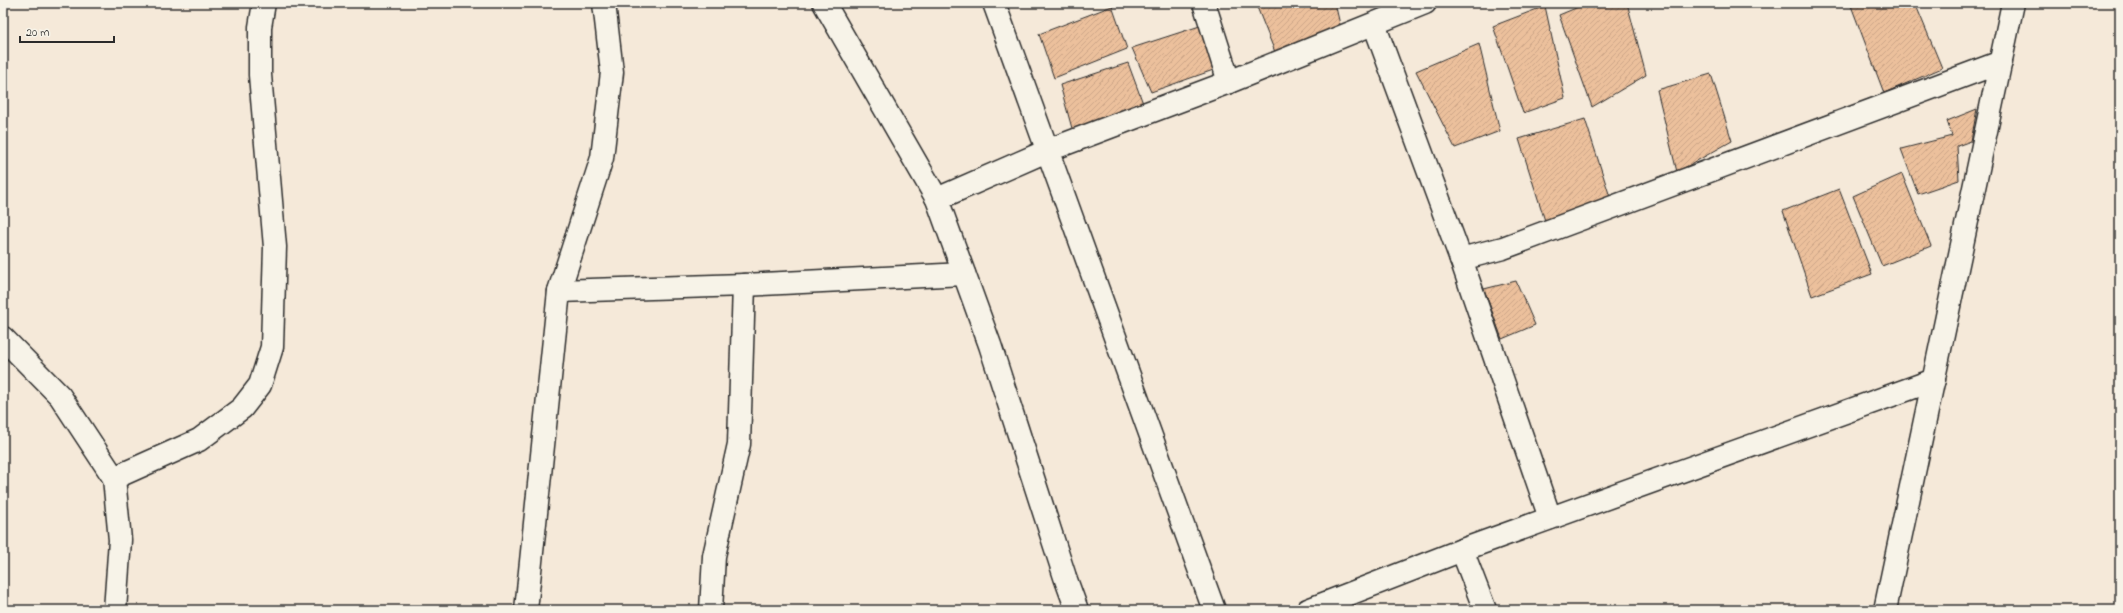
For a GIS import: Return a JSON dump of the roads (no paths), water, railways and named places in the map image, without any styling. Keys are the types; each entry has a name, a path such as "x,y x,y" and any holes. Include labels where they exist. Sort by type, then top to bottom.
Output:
{"street":[{"path":"114,478 205,435 242,408 260,385 265,370 272,347 275,247 260,75 260,27 264,3"},
{"path":"526,610 559,291 602,158 612,72 604,3"},
{"path":"824,3 937,199 990,345 1077,610"},
{"path":"994,3 1049,150 1214,610"},
{"path":"1204,3 1229,82"},
{"path":"937,199 1049,150 1229,82 1425,3"},
{"path":"1885,610 2013,3"},
{"path":"1374,24 1461,259 1550,518"},
{"path":"1461,259 1503,248 2001,62"},
{"path":"559,291 744,285 964,274"},
{"path":"711,610 714,556 739,444 744,285"},
{"path":"3,338 60,396 114,478 120,540 115,610"},
{"path":"1308,610 1462,550 1934,380"},
{"path":"1462,550 1485,610"}]}
